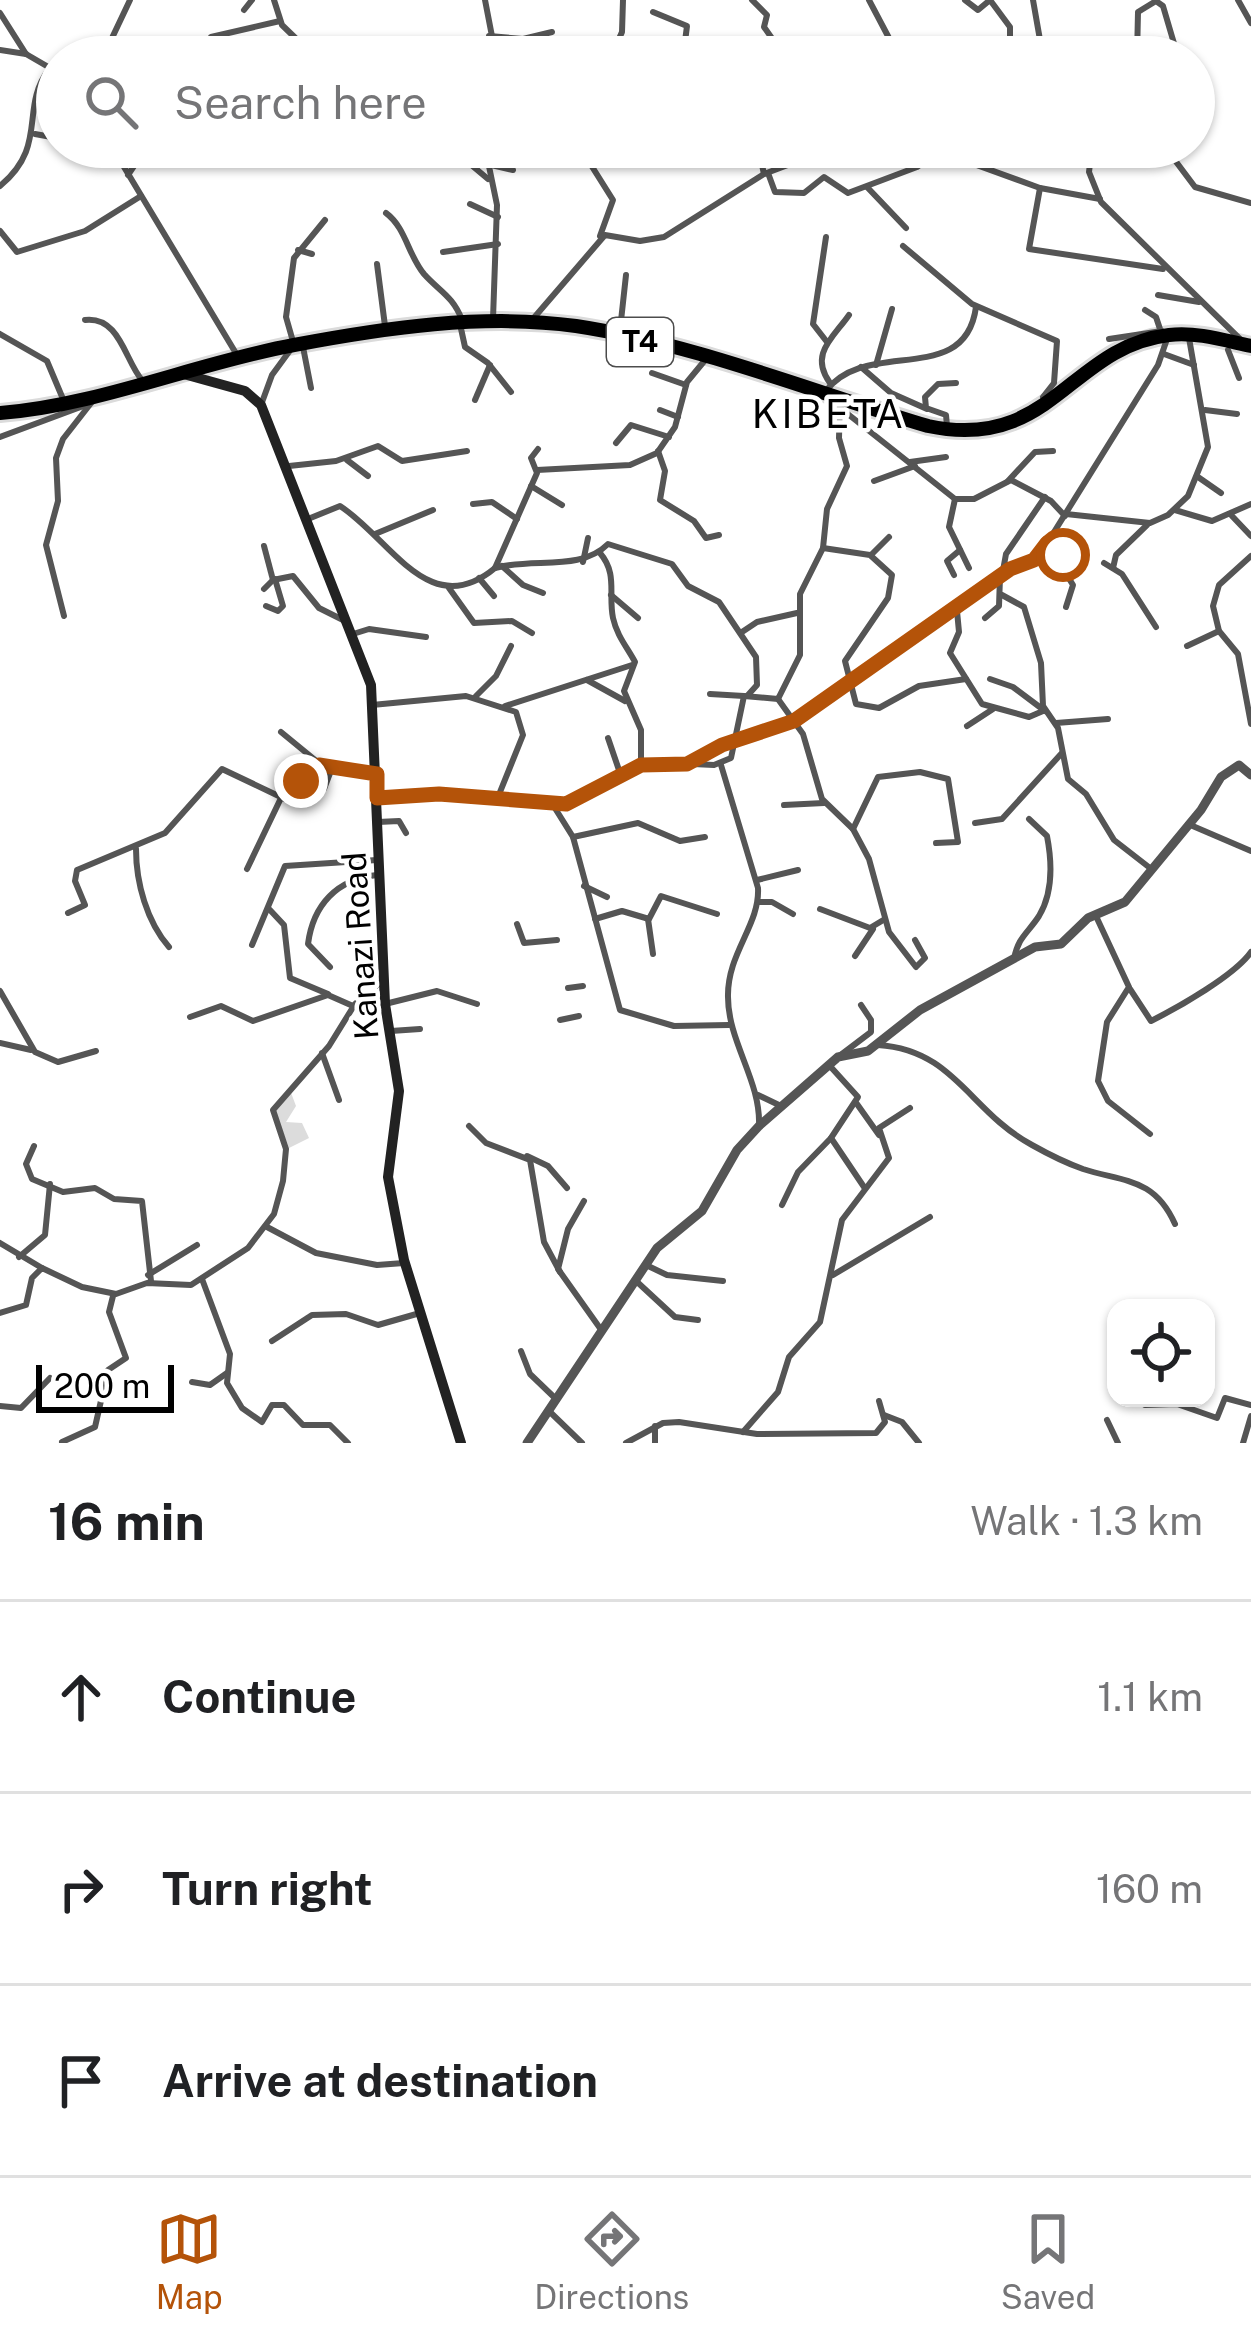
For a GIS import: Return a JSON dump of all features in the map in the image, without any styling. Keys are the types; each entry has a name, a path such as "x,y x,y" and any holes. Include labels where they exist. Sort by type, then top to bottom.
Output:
{"highway":[{"name":"T4","path":"0,413 95,398 177,372 348,331 492,322 596,325 619,336 827,389 839,404 947,430 989,430 1032,415 1106,359 1164,334 1189,334 1236,348"}],"main road":[{"path":"177,372 245,391 261,405"},
{"name":"Kanazi Road","path":"261,405 369,673 386,1004 398,1091 388,1177 406,1263 460,1443"}],"street":[{"path":"113,36 130,0"},
{"path":"244,10 252,0"},
{"path":"274,0 280,21 294,36"},
{"path":"485,0 489,36"},
{"path":"620,36 623,0"},
{"path":"752,0 767,15 764,27 770,36"},
{"path":"869,0 889,36"},
{"path":"965,0 978,10 990,0 1010,27 1010,36"},
{"path":"1033,0 1039,36"},
{"path":"1238,0 1251,23"},
{"path":"1137,36 1138,12 1156,1 1163,7 1172,36"},
{"path":"653,12 686,26 685,36"},
{"path":"0,13 26,54"},
{"path":"215,36 280,21"},
{"path":"536,36 553,32"},
{"path":"0,50 36,60"},
{"path":"0,186 16,171 35,134 36,93"},
{"path":"124,168 238,357"},
{"path":"128,175 133,168"},
{"path":"474,168 492,183"},
{"path":"488,168 498,217 492,322"},
{"path":"504,168 513,170"},
{"path":"530,323 588,258 598,240 613,200 593,168"},
{"path":"764,168 775,192 804,193 820,177 845,193 906,168"},
{"path":"598,240 610,233 640,241 664,237 779,168"},
{"path":"978,168 1040,188 1100,199"},
{"path":"1089,168 1100,199 1199,302 1236,348 1239,378"},
{"path":"1180,168 1195,188 1251,203"},
{"path":"867,187 906,228"},
{"path":"1040,188 1029,249 1166,269"},
{"path":"0,231 16,252 26,253 51,238 85,231 141,196"},
{"path":"470,204 498,217"},
{"path":"386,213 397,221 420,269 454,298 465,347 490,365 511,392"},
{"path":"311,388 286,317 298,250 325,220"},
{"path":"826,237 814,324 827,342"},
{"path":"443,252 498,244"},
{"path":"903,246 976,307 1058,343 1053,386 1032,415"},
{"path":"298,250 312,254"},
{"path":"377,264 385,332"},
{"path":"619,336 626,274"},
{"path":"1158,295 1199,302"},
{"path":"849,315 827,342 820,360 827,389 861,368 952,351 971,334 976,307"},
{"path":"876,365 892,309"},
{"path":"687,764 793,720 932,622 1034,560 1164,354 1164,334 1156,317 1145,310"},
{"path":"85,320 101,321 125,343 144,381"},
{"path":"0,334 47,362 66,403"},
{"path":"1109,339 1164,334"},
{"path":"1156,627 1108,566 1150,523 1175,510 1198,477 1208,447 1189,334"},
{"path":"261,405 272,375 298,344"},
{"path":"1164,354 1194,365"},
{"path":"537,470 630,466 658,452 678,417 686,385 706,359"},
{"path":"475,400 490,365"},
{"path":"861,368 891,393 946,415 947,430"},
{"path":"652,373 686,385"},
{"path":"927,409 926,397 934,386 956,383"},
{"path":"0,437 95,398"},
{"path":"64,616 46,545 49,518 58,501 54,469 58,446 95,398"},
{"path":"839,404 956,499 974,499 1008,481 1034,452 1053,451"},
{"path":"778,698 800,655 797,613 802,589 823,548 826,509 847,466 839,404"},
{"path":"660,410 678,417"},
{"path":"1205,410 1237,413"},
{"path":"616,442 632,425 669,437"},
{"path":"289,466 344,459 379,446 402,461 467,451"},
{"path":"498,567 537,470 531,458 538,449"},
{"path":"658,452 664,471 660,500 694,521 706,538 719,535"},
{"path":"874,481 912,464 946,457"},
{"path":"344,459 368,476"},
{"path":"1198,477 1221,493"},
{"path":"1008,481 1045,497 1065,515 1150,523"},
{"path":"531,486 562,505"},
{"path":"985,618 1003,595 1006,554 1045,497"},
{"path":"956,499 948,521 969,568"},
{"path":"473,504 493,502 517,519"},
{"path":"1175,510 1196,520 1232,516 1251,504"},
{"path":"308,519 340,506 419,580 449,588 498,567 583,562 612,544 672,564 688,586 719,602 742,632 758,674 746,695 735,753 721,765 641,765 570,804 497,797 377,798"},
{"path":"374,534 433,510"},
{"path":"1232,516 1251,536"},
{"path":"870,555 890,537"},
{"path":"583,562 588,538"},
{"path":"1047,543 1075,591 1066,607"},
{"path":"264,546 283,605 278,611 266,606"},
{"path":"823,548 870,555 887,566 893,586 845,661 853,676 854,700 866,708 884,706 919,686 966,679"},
{"path":"1057,556 1074,549"},
{"path":"954,575 947,561 960,550"},
{"path":"600,553 613,577 617,633 634,664 624,691 641,730 641,765"},
{"path":"1251,556 1216,593 1213,612 1220,631 1238,654 1251,724"},
{"path":"407,568 421,563"},
{"path":"498,567 543,593"},
{"path":"264,589 274,579 292,575 319,608 351,628 426,637"},
{"path":"479,578 494,596"},
{"path":"449,588 474,623 512,621 532,633"},
{"path":"611,595 638,618"},
{"path":"1003,595 1017,598 1024,607 1041,663 1045,710"},
{"path":"957,611 959,632 950,653 982,704 1028,717 1045,710"},
{"path":"742,632 757,622 797,613"},
{"path":"1187,646 1220,631"},
{"path":"473,698 496,676 511,646"},
{"path":"505,706 634,664"},
{"path":"991,679 1013,687 1056,722 1068,779 1086,794 1108,833 1150,868"},
{"path":"587,680 627,702"},
{"path":"710,694 778,698"},
{"path":"372,705 473,698 505,706 521,719 523,735 497,797"},
{"path":"778,698 793,720 824,802 853,829 869,859 897,947 916,967 926,958 915,940"},
{"path":"967,726 993,709"},
{"path":"1056,722 1108,719"},
{"path":"281,732 321,765 377,774"},
{"path":"608,738 621,776"},
{"path":"975,823 1003,819 1062,753"},
{"path":"248,869 283,798 321,765"},
{"path":"721,765 757,880 758,902 730,962 729,1025 755,1093 759,1126"},
{"path":"838,1057 874,1045 920,1010 1035,947 1061,944 1095,914 1126,900 1231,767 1241,766 1251,775"},
{"path":"68,913 85,906 77,870 165,833 224,768 283,798 325,789 332,768"},
{"path":"853,829 878,777 923,772 948,779 953,787 958,843 935,843"},
{"path":"784,805 824,802"},
{"path":"570,804 571,833 584,886 624,1014 688,1028 729,1025"},
{"path":"553,805 571,833"},
{"path":"1014,959 1020,935 1040,916 1050,883 1046,833 1029,819"},
{"path":"378,822 399,820 406,833"},
{"path":"571,833 634,823 682,842 705,837"},
{"path":"1188,824 1251,851"},
{"path":"136,849 140,888 154,927 169,947"},
{"path":"252,945 285,866 381,860"},
{"path":"757,880 798,870"},
{"path":"330,967 308,944 326,898 359,877 381,874"},
{"path":"584,886 607,897"},
{"path":"653,954 648,919 661,896 717,914"},
{"path":"758,902 772,902 793,914"},
{"path":"820,909 874,928"},
{"path":"270,910 284,925 290,978 354,1006"},
{"path":"595,920 622,911 648,919"},
{"path":"1095,914 1129,987 1151,1021 1219,976 1238,971 1251,952"},
{"path":"855,956 885,919"},
{"path":"517,923 524,943 556,940"},
{"path":"150,1279 191,1285 252,1245 267,1227 287,1158 273,1110 322,1054 354,1006 386,978"},
{"path":"568,988 583,986"},
{"path":"1129,987 1106,1022 1098,1081 1108,1101 1150,1134"},
{"path":"386,1004 437,991 477,1004"},
{"path":"0,992 35,1052"},
{"path":"190,1017 221,1006 253,1021 299,1001 332,995"},
{"path":"527,1443 665,1238 702,1210 737,1150 871,1032 871,1020 861,1005"},
{"path":"560,1019 579,1016"},
{"path":"391,1031 420,1029"},
{"path":"0,1043 35,1052 58,1065 96,1052"},
{"path":"874,1045 919,1052 1015,1136 1089,1171 1134,1180 1164,1205 1175,1224"},
{"path":"322,1054 339,1100"},
{"path":"743,1432 778,1393 789,1358 820,1322 833,1275 834,1240 864,1187 889,1160 882,1139 857,1104 855,1090 829,1065"},
{"path":"755,1093 782,1106"},
{"path":"782,1204 797,1172 857,1104"},
{"path":"882,1139 882,1124 910,1108"},
{"path":"469,1126 486,1143 548,1166 567,1188"},
{"path":"831,1138 864,1187"},
{"path":"34,1146 26,1164 30,1176 63,1192 93,1188 114,1199 142,1201 150,1279"},
{"path":"527,1156 535,1170 544,1242 602,1331"},
{"path":"20,1257 45,1235 50,1184"},
{"path":"560,1272 560,1252 584,1201"},
{"path":"833,1275 930,1217"},
{"path":"267,1227 316,1253 385,1265 406,1263"},
{"path":"0,1243 82,1287 116,1294 150,1279 197,1245"},
{"path":"646,1265 668,1275 723,1281"},
{"path":"0,1313 26,1305 32,1277 42,1268"},
{"path":"202,1279 230,1354 227,1373 237,1401 260,1422 272,1405 284,1405 303,1425 330,1426 348,1443"},
{"path":"635,1280 676,1317 698,1320"},
{"path":"62,1442 95,1427 108,1370 126,1358 109,1312 116,1294"},
{"path":"272,1342 312,1315 346,1314 378,1325 420,1313"},
{"path":"520,1351 530,1374 557,1400"},
{"path":"192,1382 210,1385 227,1373"},
{"path":"0,1406 21,1408 50,1378"},
{"path":"1186,1407 1217,1418 1224,1398 1251,1405"},
{"path":"626,1443 655,1426 696,1422 769,1439 876,1433 884,1427 879,1401"},
{"path":"550,1412 582,1443"},
{"path":"884,1415 902,1422 920,1443"},
{"path":"1243,1443 1251,1416"},
{"path":"1107,1420 1118,1443"},
{"path":"640,1435 653,1443 655,1426"},
{"path":"570,1433 572,1443"}],"shaded area":[{"path":"290,1090 296,1106 286,1122 302,1123 309,1138 289,1148 275,1110"}],"district":[{"name":"KIBETA","path":"829,414"}],"route":[{"path":"301,781 319,765 377,774 377,798 439,794 533,799 553,805 576,802 641,765 687,764 722,745 794,721 862,669 932,622 957,611 1010,569 1030,563 1047,543 1057,556 1063,555"}]}
